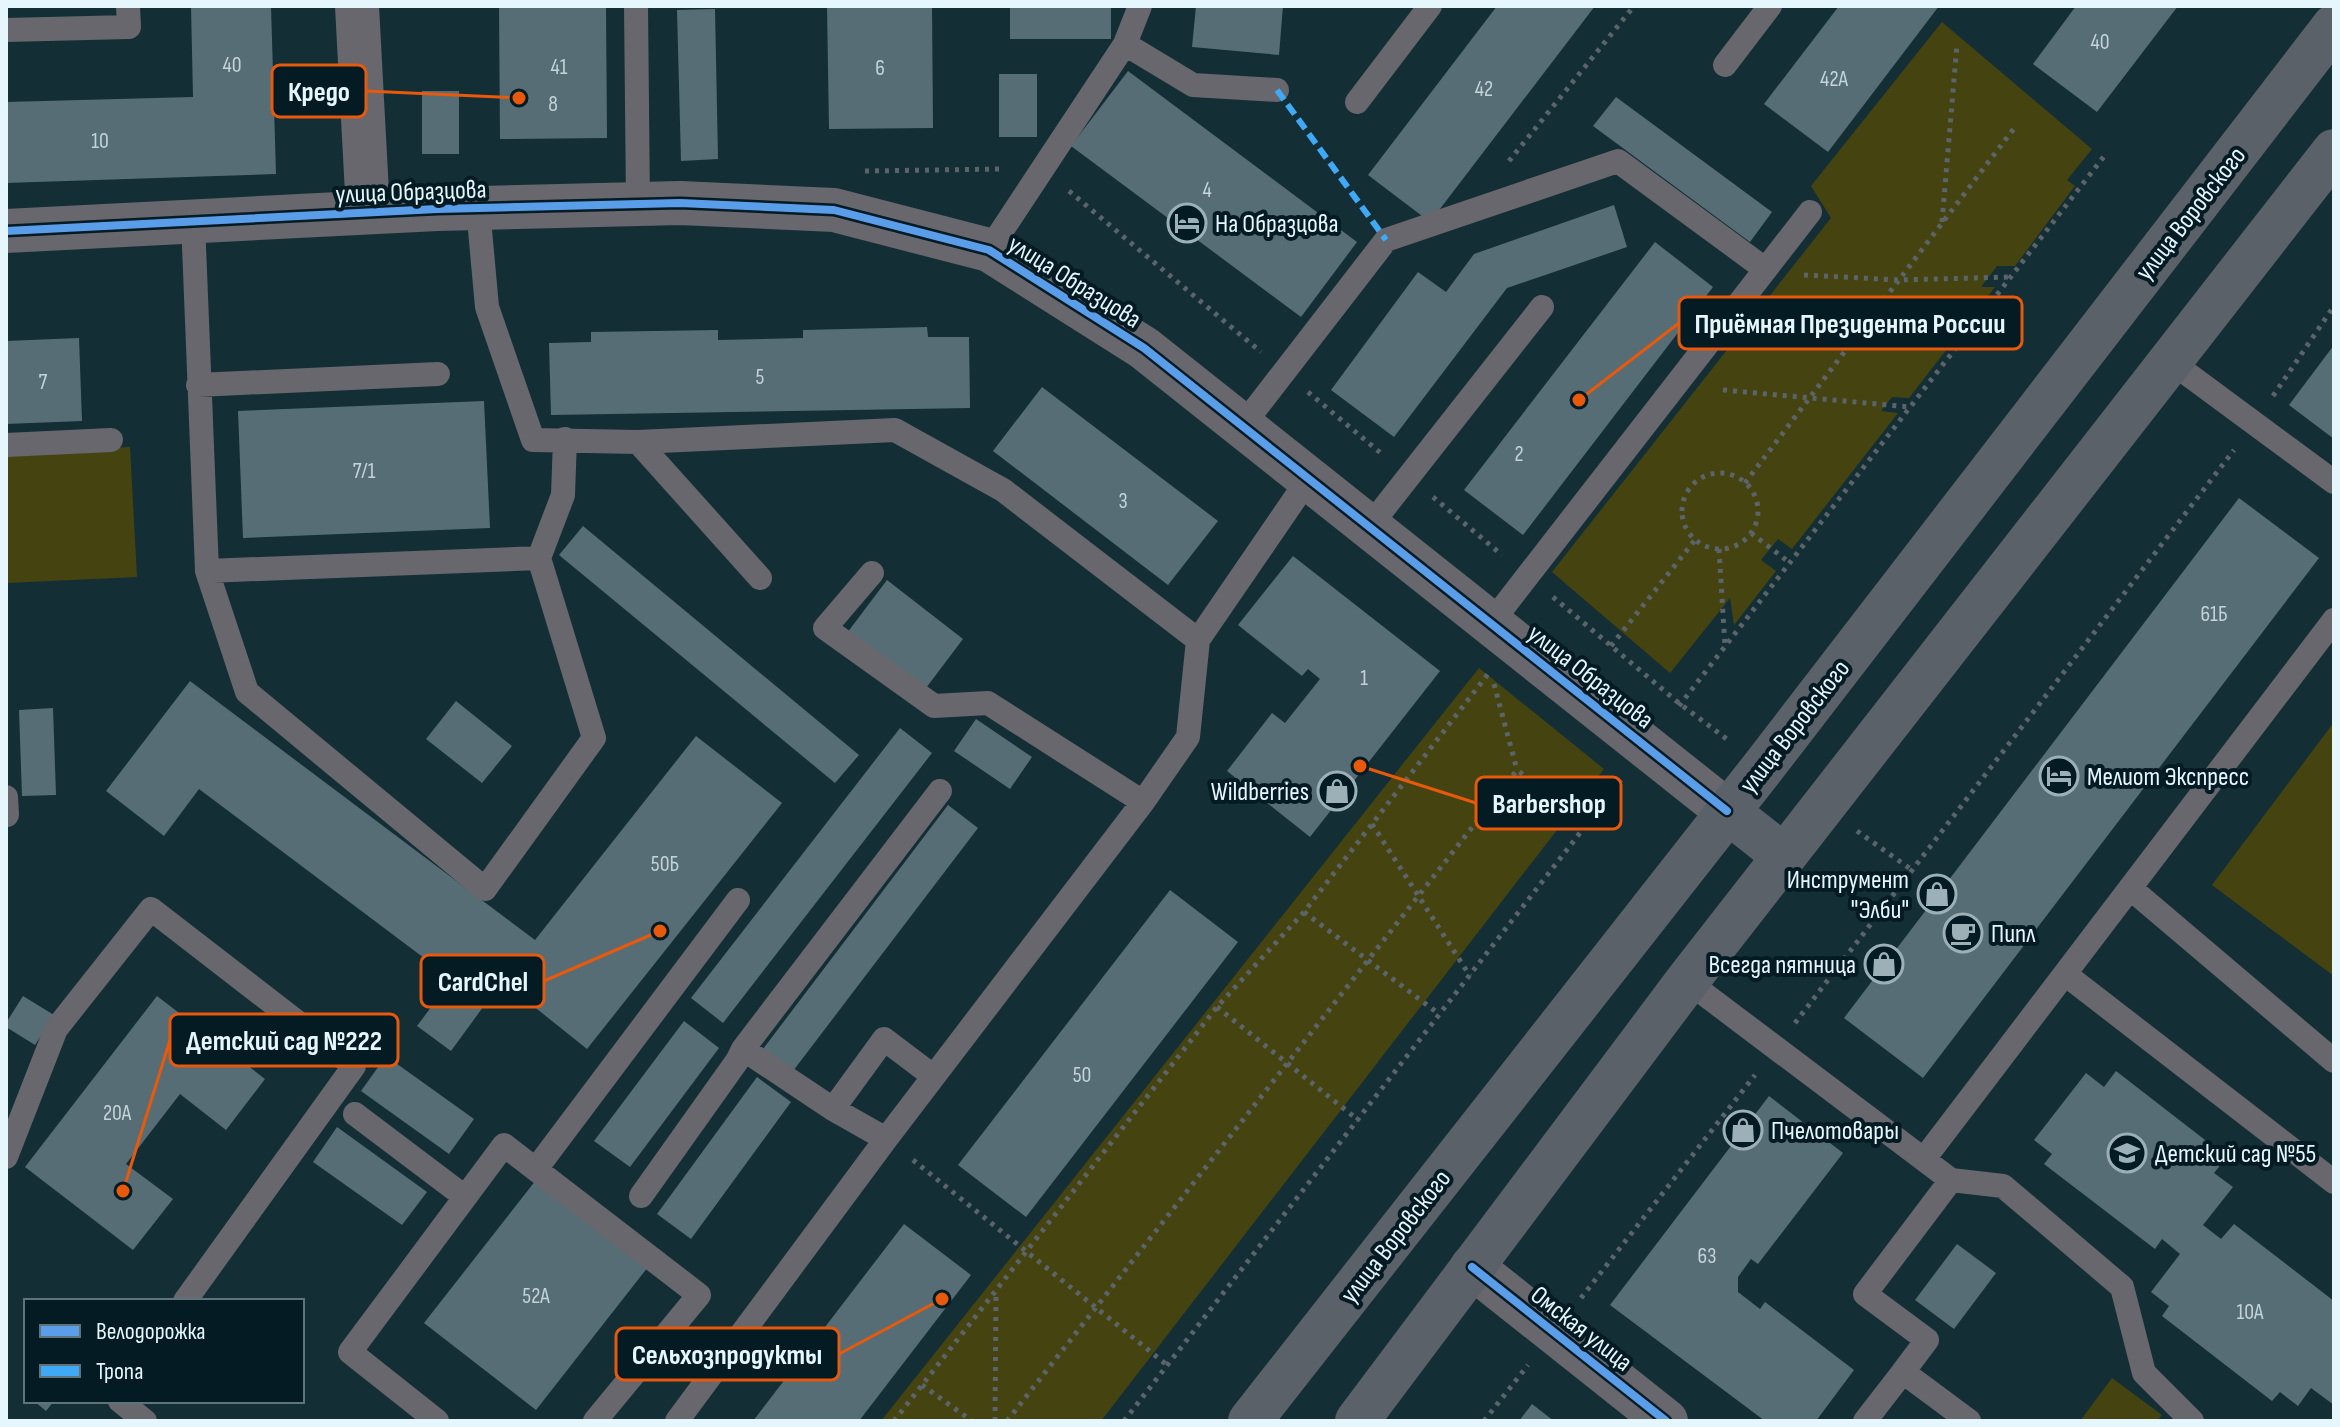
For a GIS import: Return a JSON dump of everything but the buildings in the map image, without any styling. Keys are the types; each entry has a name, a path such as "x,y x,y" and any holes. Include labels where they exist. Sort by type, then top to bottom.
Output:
{"main road":[{"name":"улица Воровского","path":"1250,1421 2334,26"},
{"path":"1357,1421 1687,981 2334,151"},
{"path":"1727,811 1784,856"}],"street":[{"path":"357,6 368,212"},
{"name":"улица Образцова","path":"6,231 368,212 680,203 834,210 989,250 1144,348 1727,811"},
{"name":"Омская улица","path":"1472,1267 1666,1421"}],"lane":[{"path":"6,30 129,27 128,6"},
{"path":"636,6 638,204"},
{"path":"989,250 1125,44 1140,6"},
{"path":"1357,102 1430,6"},
{"path":"1725,65 1770,6"},
{"path":"1125,44 1193,85 1277,90"},
{"path":"1243,425 1386,240 1618,161 1765,269"},
{"path":"478,208 487,307 533,440 638,442 895,430 1003,490 1198,640"},
{"path":"1491,623 1810,212"},
{"path":"193,221 207,571 247,692 485,889 594,738 539,558 563,495 565,439"},
{"path":"1369,527 1542,307"},
{"path":"2170,361 2334,482"},
{"path":"198,385 438,374"},
{"path":"6,445 111,440"},
{"path":"638,442 760,578"},
{"path":"677,1421 933,1076 1143,802 1188,737 1198,640 1309,478"},
{"path":"207,571 539,558"},
{"path":"872,573 825,628 934,706 988,703 1143,802"},
{"path":"1924,1159 2334,620"},
{"path":"641,1196 743,1049 940,791"},
{"path":"6,797 7,815"},
{"path":"2130,888 2334,1061"},
{"path":"536,1169 738,900"},
{"path":"6,1157 56,1029 151,909 354,1066 186,1299"},
{"path":"2065,974 2334,1182"},
{"path":"1687,981 1951,1180 2003,1186 2122,1287 2144,1373 2192,1421"},
{"path":"833,1109 884,1039 933,1076"},
{"path":"743,1049 833,1109 886,1139"},
{"path":"355,1114 465,1197"},
{"path":"437,1421 350,1352 504,1145 699,1295 595,1421"},
{"path":"1865,1421 1927,1340 1865,1294 1951,1180"},
{"path":"1903,1372 1969,1421"},
{"path":"122,1403 145,1421"}],"path":[{"path":"1469,212 1634,6"},
{"path":"1942,223 1957,44"},
{"path":"1745,483 2015,127"},
{"path":"1674,713 2105,155"},
{"path":"856,171 1043,169 1680,704"},
{"path":"1800,274 1899,280 2011,277"},
{"path":"1484,1421 1776,1048 2255,422 2334,306"},
{"path":"1723,390 1911,407"},
{"path":"1715,472 1727,472 1745,483 1756,496 1758,508 1757,521 1751,533 1731,548 1706,547 1695,540 1682,519 1681,506 1692,484 1702,476 1715,472"},
{"path":"1751,533 1790,563"},
{"path":"1611,646 1695,540"},
{"path":"1719,549 1725,647"},
{"path":"894,1421 1217,1007 1304,912 1491,671 1517,770 1588,823"},
{"path":"1007,1421 1517,770"},
{"path":"1124,1421 1615,788"},
{"path":"1372,824 1470,976"},
{"path":"1304,912 1439,1014"},
{"path":"1217,1007 1358,1120"},
{"path":"886,1139 1167,1365"},
{"path":"995,1421 996,1292"},
{"path":"922,1385 972,1421"}],"shaded area":[{"path":"1942,22 2092,149 2067,180 2075,186 2015,266 1997,266 1981,287 1995,287 1909,398 1892,397 1881,411 1898,413 1792,549 1778,539 1761,560 1776,571 1734,625 1730,598 1670,673 1552,572 1831,218 1811,186"},
{"path":"130,447 137,577 7,583 6,453"},
{"path":"1479,668 1604,769 1101,1421 881,1421"},
{"path":"2334,722 2334,976 2212,885"},
{"path":"2112,1378 2162,1415 2157,1421 2080,1421"}],"marked path":[{"path":"1277,90 1386,240"}],"cycle path":[{"path":"6,231 437,209 680,203 834,210 989,250 1144,348 1727,811"},
{"path":"1472,1267 1666,1421"}],"place":[{"name":"Кредо","path":"519,98"},
{"name":"На Образцова","path":"1187,223"},
{"name":"Приёмная Президента России","path":"1579,400"},
{"name":"Barbershop","path":"1360,766"},
{"name":"Мелиот Экспресс","path":"2059,776"},
{"name":"Wildberries","path":"1337,791"},
{"name":"Инструмент \"Элби\"","path":"1937,894"},
{"name":"CardChel","path":"660,931"},
{"name":"Пипл","path":"1963,933"},
{"name":"Всегда пятница","path":"1884,964"},
{"name":"Пчелотовары","path":"1743,1130"},
{"name":"Детский сад №55","path":"2127,1153"},
{"name":"Детский сад №222","path":"123,1191"},
{"name":"Сельхозпродукты","path":"942,1299"}]}
